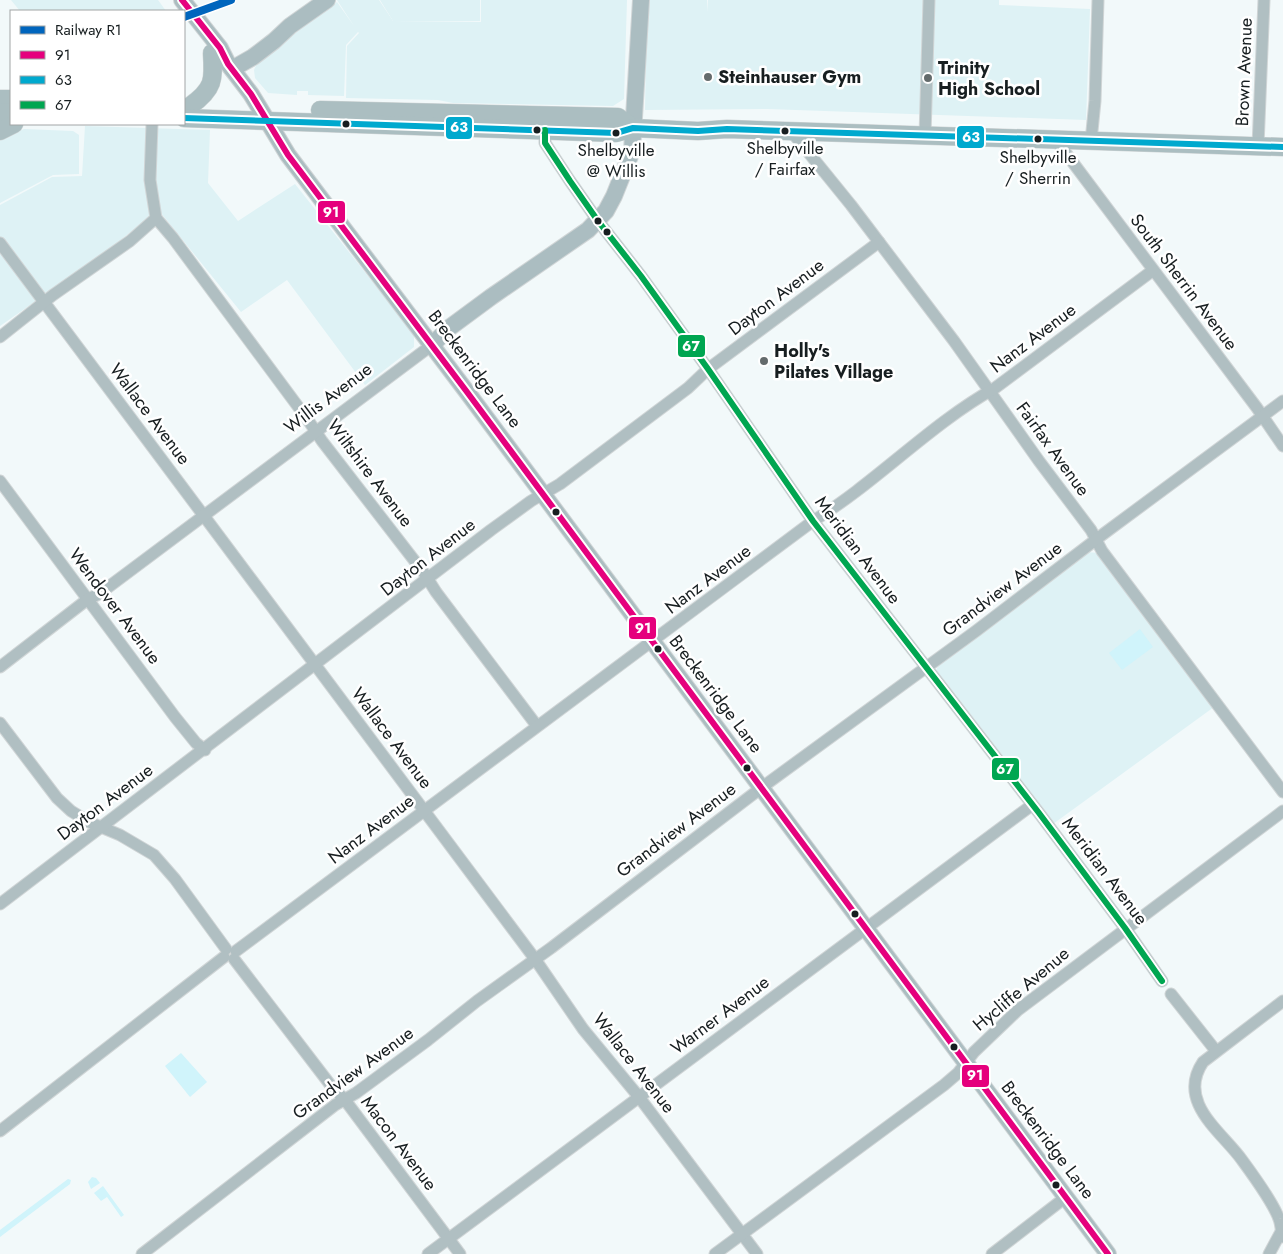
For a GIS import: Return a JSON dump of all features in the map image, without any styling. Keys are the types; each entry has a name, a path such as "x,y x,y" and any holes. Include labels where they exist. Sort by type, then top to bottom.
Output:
{"main road":[{"path":"182,0 216,51 211,85 206,93 186,110"},
{"path":"185,19 216,51 244,51 268,36 290,26 327,0"},
{"name":"Willis Avenue","path":"432,345 450,328 492,297 588,230 606,212 632,151 641,0"},
{"path":"230,67 260,52 290,26"},
{"name":"Breckenridge Lane","path":"216,51 251,94 288,155 432,345 1108,1254"},
{"path":"186,110 616,133 633,128 698,131 727,129 1283,147"},
{"path":"263,115 618,117 633,128"},
{"path":"0,131 12,125"}],"street":[{"path":"926,136 929,0"},
{"path":"1091,141 1095,101 1098,0"},
{"name":"Brown Avenue","path":"1258,146 1264,0"},
{"path":"0,336 130,241 156,218 150,180 152,125"},
{"name":"Meridian Avenue","path":"545,130 545,143 598,221 641,276 708,369 813,521 1126,928 1162,981"},
{"name":"Fairfax Avenue","path":"791,131 954,341 1039,461 1058,484 1102,551 1283,792"},
{"name":"South Sherrin Avenue","path":"1056,140 1283,446"},
{"name":"Wiltshire Avenue","path":"156,218 179,246 517,702 537,726"},
{"name":"Dayton Avenue","path":"0,904 100,827 205,750 427,579 688,388 708,369 879,242"},
{"name":"Wallace Avenue","path":"0,244 535,958 583,1029 639,1097 757,1254"},
{"name":"Nanz Avenue","path":"0,1131 230,954 883,470 978,397 989,391 1152,271"},
{"name":"Willis Avenue","path":"0,667 432,345"},
{"name":"Grandview Avenue","path":"142,1254 335,1106 428,1040 761,788 976,631 1283,401"},
{"name":"Wendover Avenue","path":"0,481 176,718 205,750"},
{"name":"Macon Avenue","path":"0,723 57,798 71,811 100,827 120,835 154,855 175,879 230,954 332,1086 345,1100 460,1254"},
{"name":"Warner Avenue","path":"428,1254 1032,805"},
{"name":"Hycliffe Avenue","path":"715,1254 944,1085 958,1073 974,1052 1018,1010 1283,811"},
{"path":"1171,994 1216,1051"},
{"path":"1270,1254 1282,1232 1279,1219 1261,1187 1241,1158 1209,1123 1200,1107 1195,1082 1200,1066 1216,1051 1283,1001"},
{"path":"992,1254 1066,1198"}],"shaded area":[{"path":"11,0 158,0 165,10 19,10"},
{"path":"337,0 379,0 393,21 481,22 481,0 627,0 624,99 613,106 453,103 438,100 346,98 347,46 358,32 346,45 344,96 308,95 308,91 297,91 297,95 268,93 255,78 254,70 257,63 264,56 337,2 354,26"},
{"path":"380,0 480,0 480,21 393,21"},
{"name":"Trinity High School","path":"647,0 707,0 707,12 708,0 999,0 999,5 1090,9 1086,120 767,109 645,110"},
{"path":"85,126 210,130 208,183 238,221 295,184 414,334 414,347 365,385 287,280 241,312 160,212 143,222 101,256 0,326 0,205 52,177 82,176"},
{"path":"24,129 73,131 79,135 79,174 53,175 0,203 0,139"},
{"path":"1087,552 1098,553 1214,707 1053,824 936,671 939,663"},
{"path":"1140,629 1153,647 1122,670 1109,653"},
{"path":"181,1053 207,1082 190,1097 165,1066"},
{"path":"92,1177 96,1178 100,1183 91,1189 88,1182"},
{"path":"68,1179 71,1180 70,1184 0,1237 0,1230"},
{"path":"103,1186 124,1215 121,1217 107,1197 101,1201 94,1193"}],"rail line":[{"name":"R1","path":"185,17 231,0"}],"transit line":[{"name":"91","path":"182,0 220,48 228,64 251,94 288,155 467,392 1108,1254"},
{"name":"63","path":"185,118 616,133 633,128 698,131 727,129 1283,147"},
{"name":"67","path":"545,130 545,143 570,181 708,369 813,521 1039,813 1162,981"}],"place":[{"name":"Steinhauser Gym","path":"708,77"},
{"name":"Trinity High School","path":"928,78"},
{"name":"Shelbyville / Fairfax","path":"785,131"},
{"name":"Shelbyville @ Willis","path":"616,133"},
{"name":"Shelbyville / Sherrin","path":"1038,139"},
{"name":"Holly's Pilates Village","path":"764,361"}]}
